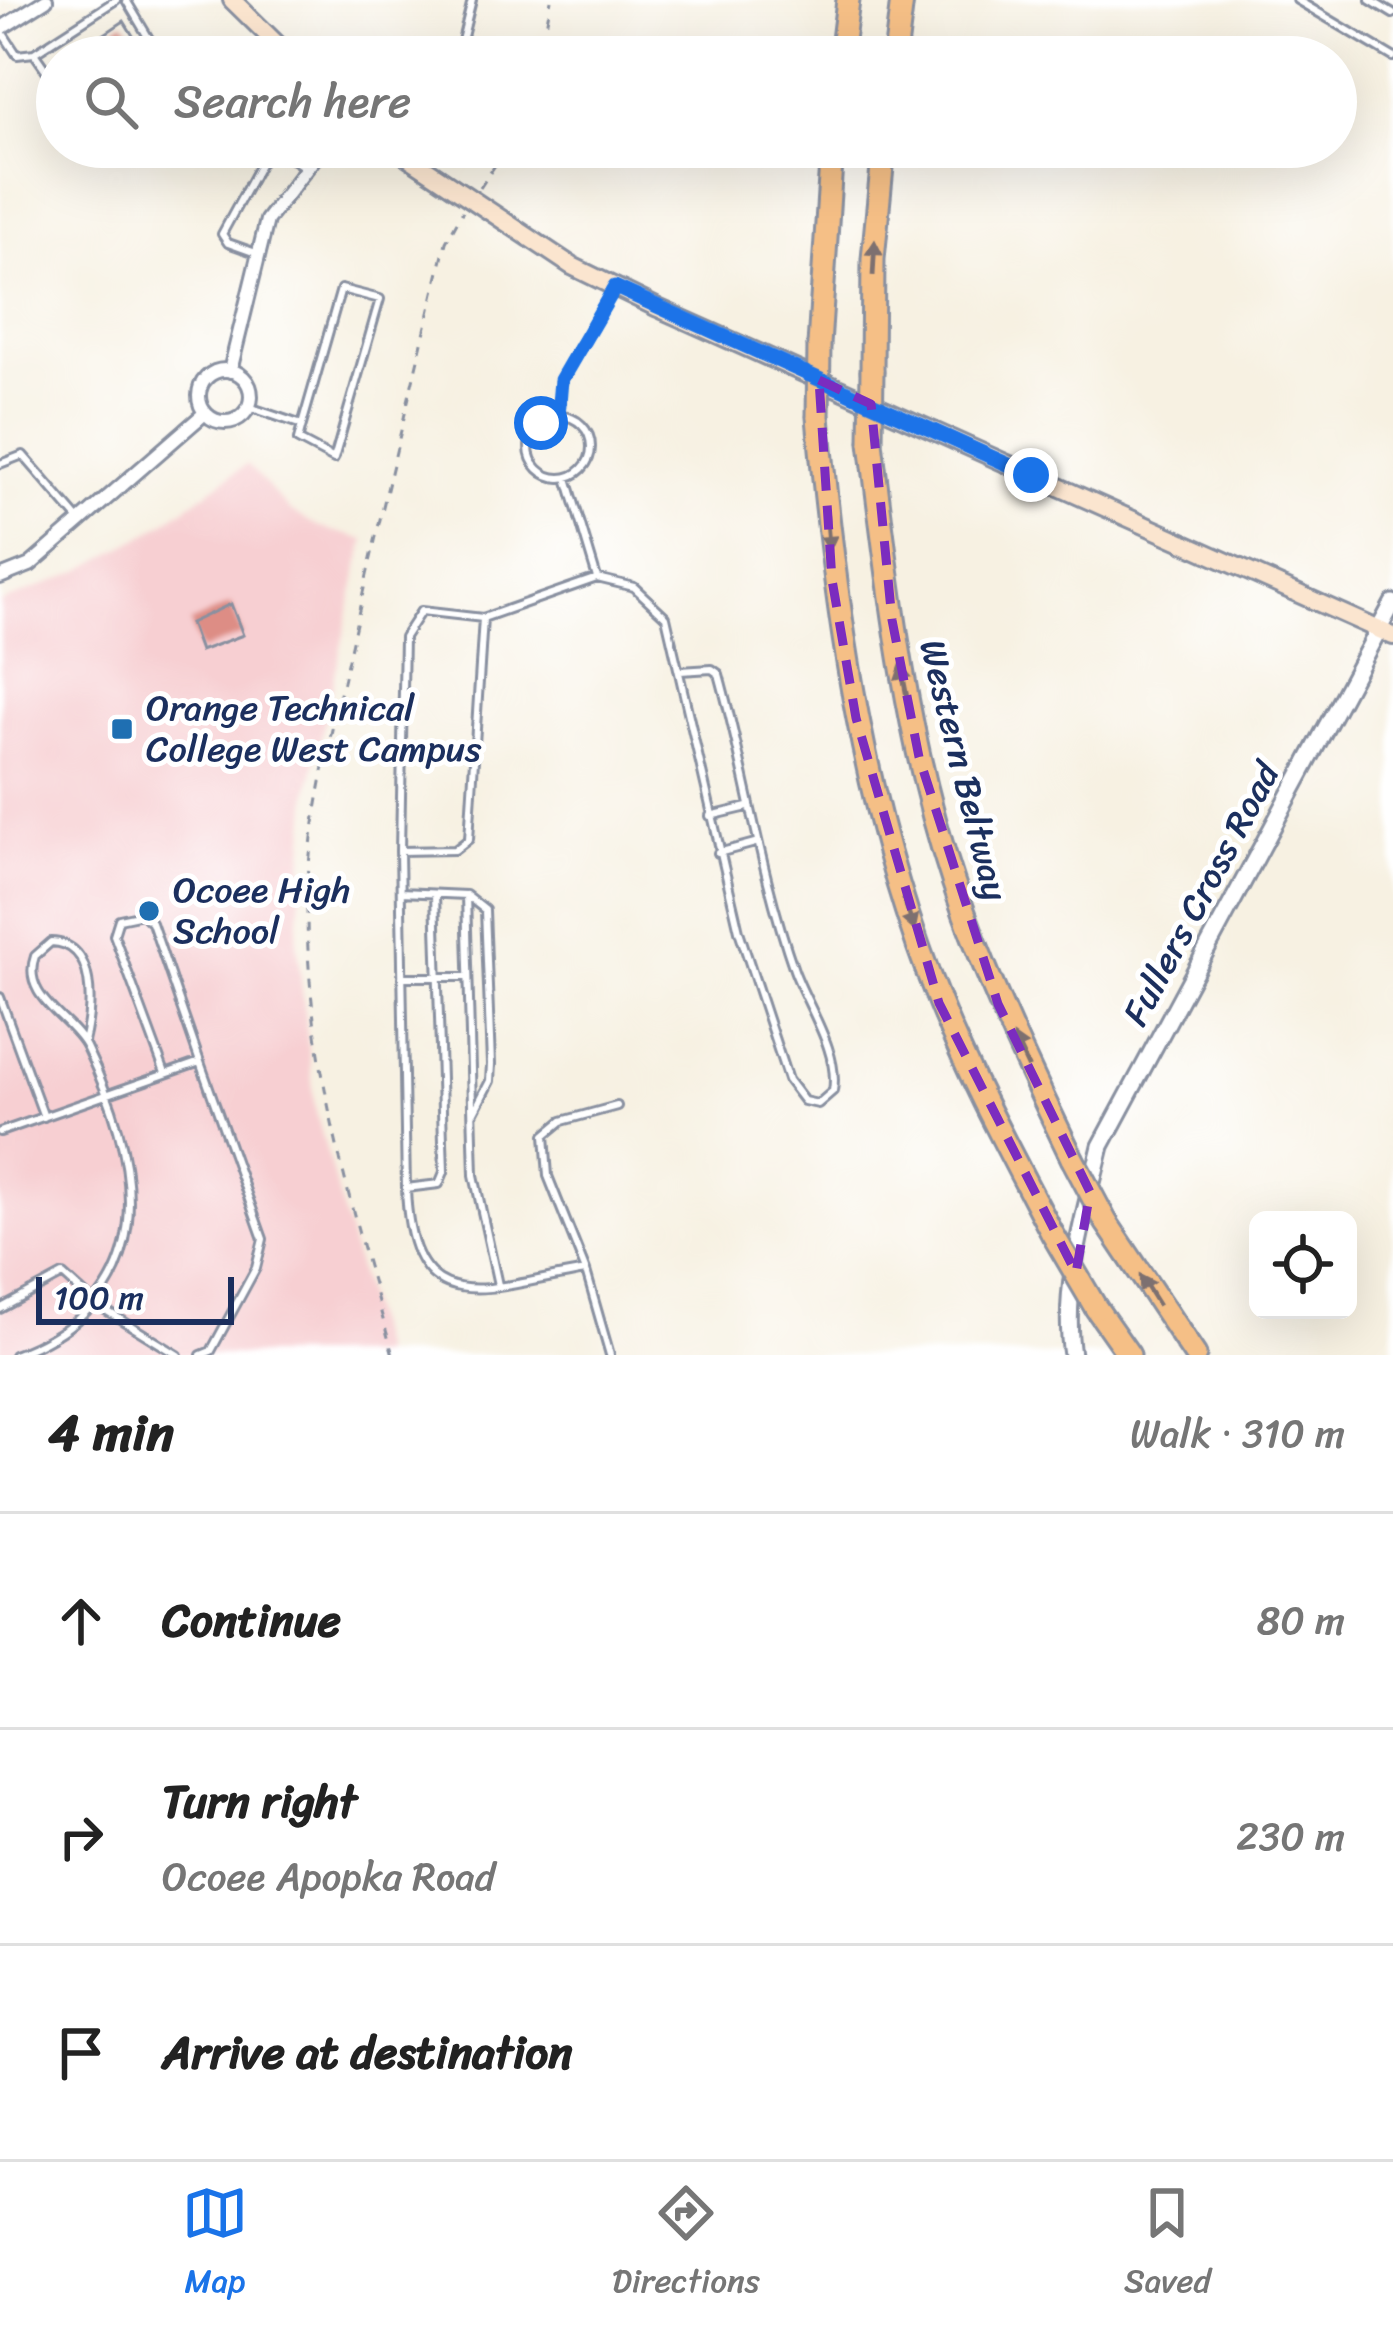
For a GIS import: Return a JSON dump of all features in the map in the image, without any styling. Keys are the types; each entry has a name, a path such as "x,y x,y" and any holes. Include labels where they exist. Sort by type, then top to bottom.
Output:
{"highway":[{"path":"844,36 848,0"},
{"path":"898,36 902,0"},
{"path":"831,168 818,416 836,603 856,718 895,872 939,1003 1052,1233 1129,1355"},
{"name":"Western Beltway","path":"882,168 873,259 871,442 892,620 919,757 952,879 998,1004 1072,1158 1095,1222 1195,1355"}],"main road":[{"path":"232,0 269,36"},
{"path":"423,168 487,213 615,287 1385,633"}],"street":[{"path":"0,29 46,0"},
{"path":"230,371 256,254 278,200 306,168"},
{"path":"230,371 249,385 249,406 233,421 215,421 199,400 202,384 214,373 230,371"},
{"path":"0,577 30,565 206,413"},
{"name":"Fullers Cross Road","path":"1072,1355 1071,1306 1095,1222 1101,1146 1385,633 1393,603"}],"lane":[{"path":"60,36 116,0"},
{"path":"126,0 147,36"},
{"path":"463,36 472,0"},
{"path":"1297,0 1393,57"},
{"path":"1370,0 1393,14"},
{"path":"0,29 17,55 36,56"},
{"path":"256,254 228,243 222,234 257,168"},
{"path":"558,416 561,380 615,287"},
{"path":"341,289 380,299 334,459 298,440 302,425 341,289"},
{"path":"249,406 302,425"},
{"path":"558,416 580,423 591,441 588,461 567,478 545,475 530,451 534,431 558,416"},
{"path":"0,464 23,455 79,520"},
{"path":"567,478 597,578"},
{"path":"586,1271 498,1286 454,1287 424,1269 408,1236 400,892 404,637 422,611 483,618 597,578 618,580 652,599 666,617 718,853 788,1080 796,1094 818,1104 833,1091 832,1059 787,951 756,842 719,674 712,669 680,671"},
{"path":"400,851 455,850 469,839 483,618"},
{"path":"710,816 748,807"},
{"path":"718,853 756,842"},
{"path":"400,892 466,895 484,910 490,1082 472,1115"},
{"path":"406,1188 439,1184 444,1172 435,894"},
{"path":"466,895 474,1175 498,1286"},
{"path":"165,1075 114,935 118,919 130,913 143,914 152,923 263,1239 256,1268 211,1351 202,1355"},
{"path":"14,1355 74,1325 94,1303 125,1250 133,1198 106,1097 84,1042 50,1009 33,976 35,956 51,943 70,945 80,955 90,992 84,1042"},
{"path":"402,977 469,977"},
{"path":"0,997 44,1117"},
{"path":"0,1132 200,1062"},
{"path":"610,1355 586,1271 548,1176 543,1144 545,1135 562,1121 617,1106"},
{"path":"0,1309 56,1275 72,1280 94,1303 178,1355"}],"path":[{"path":"544,36 551,0"},
{"path":"393,1355 333,1143 317,1046 307,908 320,787 446,242"}],"highlighted area":[{"path":"819,380 871,404 892,620 919,757 998,1004 1090,1192 1076,1273 939,1003 856,718 832,580"}],"shaded area":[{"name":"Ocoee High School","path":"247,464 290,511 319,527 365,540 309,790 297,942 315,1108 381,1355 0,1355 0,603 82,570 152,531"}],"building":[{"path":"124,21 133,36 102,36"},
{"path":"231,604 243,635 200,651 190,623"}],"place":[{"name":"Orange Technical College West Campus","path":"122,729"},
{"name":"Ocoee High School","path":"149,911"}],"route":[{"path":"541,423 558,416 561,380 615,287 1031,475"}]}
